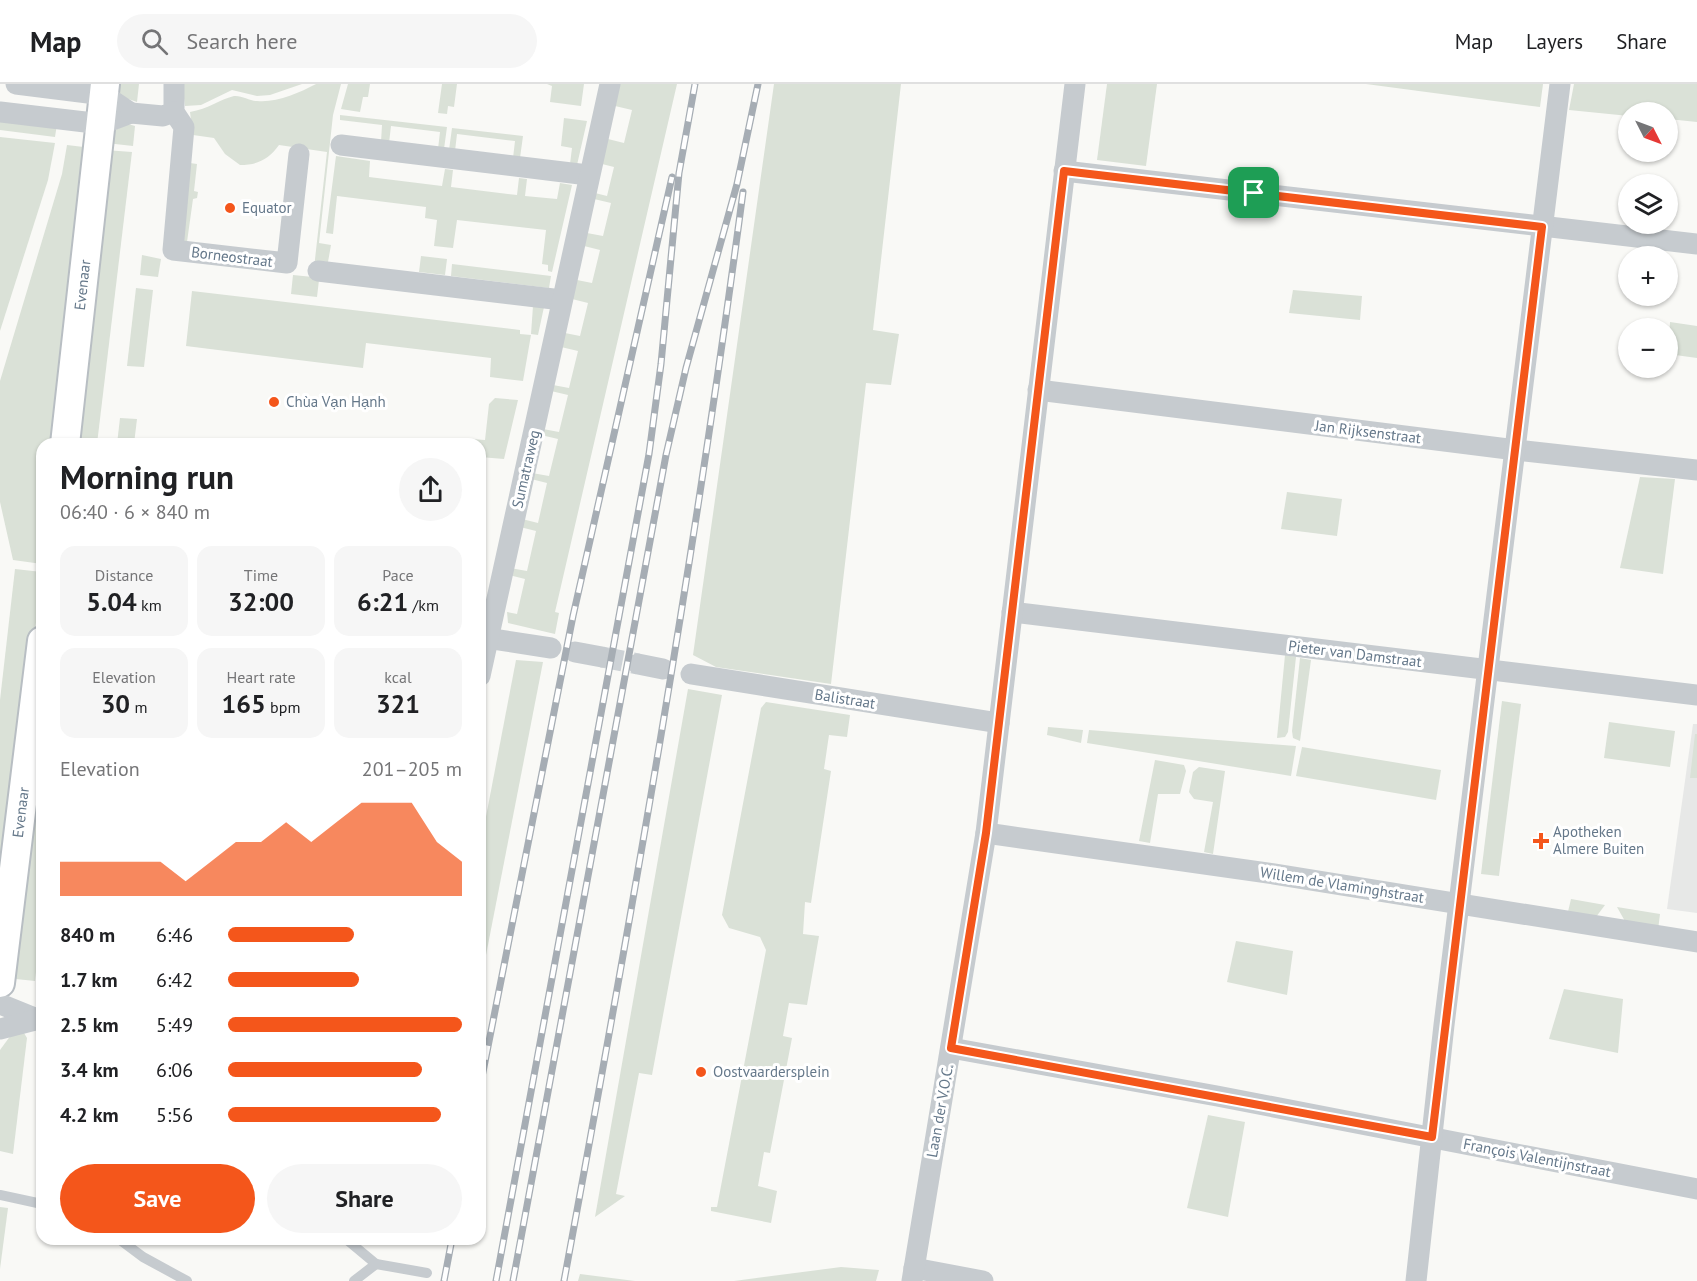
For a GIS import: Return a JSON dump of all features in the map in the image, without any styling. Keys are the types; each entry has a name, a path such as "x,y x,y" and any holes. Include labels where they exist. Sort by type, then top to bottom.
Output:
{"main road":[{"name":"Evenaar","path":"66,438 104,90"},
{"name":"Evenaar","path":"0,983 36,690"}],"street":[{"path":"16,84 104,90 131,113"},
{"name":"Borneostraat","path":"174,84 174,112 184,127 173,250 287,263 299,154"},
{"name":"Sumatraweg","path":"486,628 610,84"},
{"name":"Laan der V.O.C.","path":"913,1275 986,833 1075,84"},
{"path":"1416,1281 1487,670 1560,84"},
{"path":"0,112 102,124 131,113 163,116 174,112"},
{"path":"341,145 588,175"},
{"path":"1064,171 1697,244"},
{"path":"318,271 562,300"},
{"name":"Jan Rijksenstraat","path":"1038,390 1516,450 1697,470"},
{"name":"Pieter van Damstraat","path":"1012,612 1697,695"},
{"path":"486,637 551,648"},
{"path":"575,652 602,657"},
{"path":"638,664 663,669"},
{"name":"Balistraat","path":"691,674 999,723"},
{"name":"Willem de Vlaminghstraat","path":"986,833 1697,942"},
{"path":"0,1004 36,1020"},
{"path":"0,1029 36,1021"},
{"name":"François Valentijnstraat","path":"951,1048 1432,1137 1697,1189"},
{"path":"913,1275 983,1281"}],"lane":[{"path":"0,1195 36,1203"},
{"path":"127,1245 143,1257 187,1281"},
{"path":"353,1245 376,1264 427,1273"},
{"path":"354,1281 376,1264"}],"shaded area":[{"path":"114,84 139,84 137,102 120,96"},
{"path":"182,84 302,84 270,95 257,96 232,90 201,105 185,106"},
{"path":"316,84 341,84 333,115 319,243 331,245 328,262 316,261 314,280 319,280 317,297 291,294 293,275 313,277 327,152 279,145 262,160 240,165 225,154 214,138 193,135 190,112 234,96 257,101 280,99"},
{"path":"348,84 370,84 368,97 363,97 360,112 341,109"},
{"path":"442,84 457,84 454,107 448,106 447,114 438,113"},
{"path":"547,84 584,84 581,106 550,102 552,86"},
{"path":"620,84 677,84 555,612 559,613 555,634 508,623 507,612 517,614 525,579 509,575 510,568 527,571 536,531 520,527 522,519 538,523 547,483 531,479 532,473 549,476 558,439 541,435 543,429 559,432 568,395 551,391 553,385 569,388 578,351 561,347 565,333 580,336 588,303 572,299 577,280 592,283 600,250 584,246 587,233 603,236 611,203 594,199 595,193 607,196 614,167 602,164 608,139 624,143 632,110 615,106"},
{"path":"774,84 901,84 873,330 899,334 891,385 866,383 831,684 716,667 693,655"},
{"path":"1107,84 1157,84 1146,166 1097,160"},
{"path":"1366,84 1543,84 1540,107"},
{"path":"1574,84 1697,84 1697,122 1678,120 1678,102 1618,102 1618,115 1569,110"},
{"path":"340,115 447,127 444,149 438,149 440,132 391,126 389,143 381,142 382,125 340,120"},
{"path":"0,117 57,124 55,137 0,130"},
{"path":"564,118 587,121 577,165 570,164 572,148 561,146"},
{"path":"128,124 135,126 133,146 106,143 115,130"},
{"path":"452,128 523,136 520,158 513,158 515,141 457,134 455,151 449,150"},
{"path":"0,137 55,143 48,180 0,331"},
{"path":"67,145 92,148 58,438 36,438 36,563 13,560 0,502 0,381 62,174"},
{"path":"105,150 132,152 98,438 71,438"},
{"path":"336,156 370,161 369,177 442,186 445,169 453,170 451,187 517,195 519,178 527,179 525,196 557,199 560,183 572,185 552,272 548,271 548,265 542,264 546,230 457,220 453,248 434,246 437,220 425,218 426,207 337,196 333,234 326,233"},
{"path":"190,163 197,164 194,191 198,192 197,198 193,199 187,242 181,242"},
{"path":"142,255 161,259 158,277 140,275"},
{"path":"421,256 447,259 445,275 419,272"},
{"path":"452,264 551,276 549,288 451,276"},
{"path":"136,288 153,290 144,367 127,366"},
{"path":"1293,290 1362,296 1360,320 1289,313"},
{"path":"192,291 520,330 520,334 531,335 523,381 490,377 491,358 366,343 363,368 186,346"},
{"path":"533,306 544,307 538,335 531,334"},
{"path":"1678,323 1697,326 1697,358 1678,355"},
{"path":"495,398 518,400 504,459 486,458 485,438 489,404"},
{"path":"120,418 137,419 135,438 118,438"},
{"path":"1640,477 1675,479 1663,574 1620,568"},
{"path":"1287,492 1342,499 1337,536 1281,529"},
{"path":"15,569 36,571 36,623 0,926 0,700"},
{"path":"1285,655 1296,657 1288,732 1285,737 1277,738"},
{"path":"1300,658 1311,660 1300,741 1293,738 1292,731"},
{"path":"516,660 543,662 486,955 486,817"},
{"path":"688,689 722,695 652,1075 639,1073 616,1194 625,1196 595,1217"},
{"path":"1502,701 1521,704 1499,876 1481,874"},
{"path":"766,702 850,715 847,737 829,735 824,769 831,771 811,903 805,902 803,934 819,936 807,1005 789,1003 783,1036 792,1038 770,1153 764,1152 758,1186 777,1191 771,1223 711,1211 711,1207 717,1207 766,950 760,937 729,928 722,915 761,708"},
{"path":"1609,722 1675,731 1670,767 1604,758"},
{"path":"1693,724 1697,724 1697,913 1667,909"},
{"path":"1048,727 1083,730 1081,743 1047,735"},
{"path":"36,728 35,981 6,978"},
{"path":"1089,730 1296,746 1291,776 1087,743"},
{"path":"1695,734 1697,734 1697,778 1690,778"},
{"path":"1302,747 1441,770 1436,800 1296,776"},
{"path":"1155,760 1184,765 1186,771 1180,794 1158,794 1150,843 1139,841"},
{"path":"1199,767 1225,771 1213,854 1204,852 1213,802 1194,799 1189,792 1193,772"},
{"path":"1571,899 1605,905 1596,917 1567,916"},
{"path":"1617,907 1660,914 1658,930 1626,923"},
{"path":"1236,941 1293,951 1287,995 1227,982"},
{"path":"1564,989 1623,999 1618,1053 1549,1039"},
{"path":"24,1033 27,1038 13,1154 0,1151 0,1050 11,1035"},
{"path":"1208,1115 1245,1122 1228,1217 1187,1208"},
{"path":"0,1207 8,1208 0,1269"},
{"path":"841,1267 879,1270 876,1281 734,1281"},
{"path":"580,1274 635,1281 578,1281"}],"tunnel":[{"path":"602,657 638,664"}],"railway":[{"path":"496,1281 649,454 661,364 679,173 695,84"},
{"path":"513,1281 666,455 686,368 737,184 758,84"},
{"path":"486,1057 573,616 672,177"},
{"path":"564,1281 661,738 704,465 743,192"},
{"path":"444,1281 451,1245"}],"place":[{"name":"Equator","path":"230,208"},
{"name":"Chùa Vạn Hạnh","path":"274,402"},
{"name":"Apotheken Almere Buiten","path":"1541,841"},
{"name":"Oostvaardersplein","path":"701,1072"}],"route":[{"path":"1064,171 1254,193 1542,227 1432,1137 951,1048 986,833 1064,171"}]}
